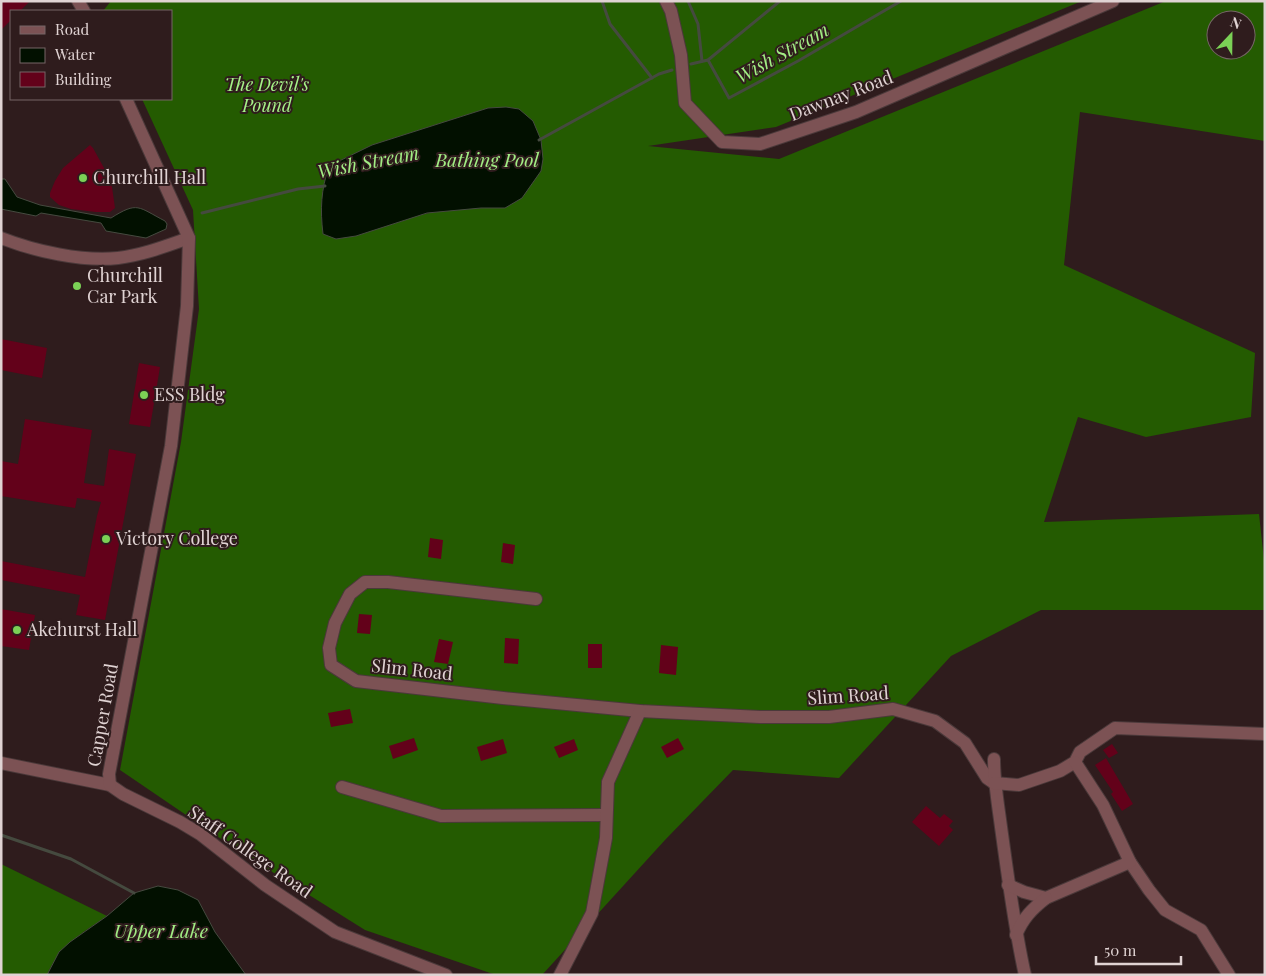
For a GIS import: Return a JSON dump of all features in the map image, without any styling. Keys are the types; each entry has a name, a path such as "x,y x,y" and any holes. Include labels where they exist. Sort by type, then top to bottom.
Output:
{"street":[{"name":"Dawnay Road","path":"666,1 680,55 685,103 722,142 760,144 856,112 1113,1"},
{"name":"Capper Road","path":"110,785 109,774 171,446 187,306 189,238 126,100"},
{"path":"1,238 15,244 48,251 103,258 135,255 189,238"},
{"name":"Slim Road","path":"536,599 388,582 365,582 350,594 335,623 329,648 332,665 356,681 640,711 760,717 829,717 893,709 935,720 965,743 987,778 994,784 1016,935"},
{"path":"560,975 592,913 606,838 608,782 640,711"},
{"path":"994,759 994,784 1019,785 1060,771 1075,762 1080,752 1116,728 1265,734"},
{"path":"1075,762 1102,805 1130,862 1148,890 1165,910 1201,930 1229,975"},
{"name":"Staff College Road","path":"1,763 110,785 123,794 200,834 264,885 335,932 446,975"},
{"path":"342,787 442,816 606,816"},
{"path":"1025,975 1016,935 1028,912 1046,898 1130,862"},
{"path":"1008,885 1046,898"}],"green space":[{"name":"The Devil's Pound","path":"111,1 1082,1 776,127 648,146 779,159 1166,1 1265,1 1265,141 1080,112 1064,265 1255,353 1251,417 1146,437 1078,417 1044,522 1259,514 1265,569 1265,610 1041,610 951,656 839,778 733,770 665,840 542,975 496,975 365,930 239,851 120,770 181,442 199,309 193,210 142,100 172,100 172,10 104,10","holes":["488,108 506,208 434,212 336,239 329,166 372,145"]},
{"path":"1,864 107,916 72,941 58,956 47,975 1,975"}],"water":[{"name":"Bathing Pool","path":"506,107 519,109 533,121 541,140 543,159 541,171 522,198 505,208 481,208 427,213 356,236 336,239 323,234 322,200 329,166 372,145 488,108"},
{"path":"1,179 5,179 17,197 40,205 111,218 127,209 138,208 165,221 167,224 166,229 146,238 106,231 101,223 41,213 36,216 1,209"},
{"name":"Upper Lake","path":"158,886 178,890 198,900 215,932 246,975 47,975 59,952 70,942 107,916 134,893"}],"building":[{"path":"1,1 30,1 21,10 10,10 10,21 1,30"},
{"name":"Churchill Hall","path":"90,145 104,168 112,187 115,208 110,212 71,209 59,205 50,197 55,181 63,168"},
{"path":"1,339 47,348 42,378 1,370"},
{"name":"ESS Bldg","path":"139,363 160,367 150,427 129,424"},
{"path":"25,419 92,430 84,483 104,486 109,449 136,454 105,620 76,615 80,595 1,580 1,561 85,577 101,502 77,498 75,508 1,496 1,461 18,464"},
{"path":"430,538 443,540 441,559 428,557"},
{"path":"503,543 515,545 513,564 501,562"},
{"name":"Akehurst Hall","path":"1,609 35,615 29,650 1,646"},
{"path":"359,614 372,615 370,634 357,633"},
{"path":"505,638 519,639 518,664 504,663"},
{"path":"439,639 453,642 448,664 434,662"},
{"path":"588,644 602,644 602,668 588,668"},
{"path":"661,645 678,647 676,675 659,673"},
{"path":"350,709 353,723 331,727 328,713"},
{"path":"414,738 418,750 393,759 389,746"},
{"path":"678,738 684,749 667,758 661,747"},
{"path":"503,739 507,753 481,761 477,747"},
{"path":"574,739 578,750 559,758 554,747"},
{"path":"1112,744 1118,753 1109,758 1103,750"},
{"path":"1106,758 1133,804 1122,811 1111,794 1113,792 1095,765"},
{"path":"926,806 940,818 944,814 953,821 949,826 953,830 939,846 912,822"}],"waterway":[{"path":"602,1 610,24 652,78"},
{"path":"688,1 698,24 702,61"},
{"path":"691,64 708,60 780,1"},
{"name":"Wish Stream","path":"708,60 729,98 798,61 901,1"},
{"name":"Wish Stream","path":"539,140 659,74 672,70"},
{"name":"Wish Stream","path":"202,213 298,189 325,186"},
{"path":"1,835 71,859 134,893"}],"place":[{"name":"Churchill Hall","path":"83,178"},
{"name":"Churchill Car Park","path":"77,286"},
{"name":"ESS Bldg","path":"144,395"},
{"name":"Victory College","path":"106,539"},
{"name":"Akehurst Hall","path":"17,630"}]}
